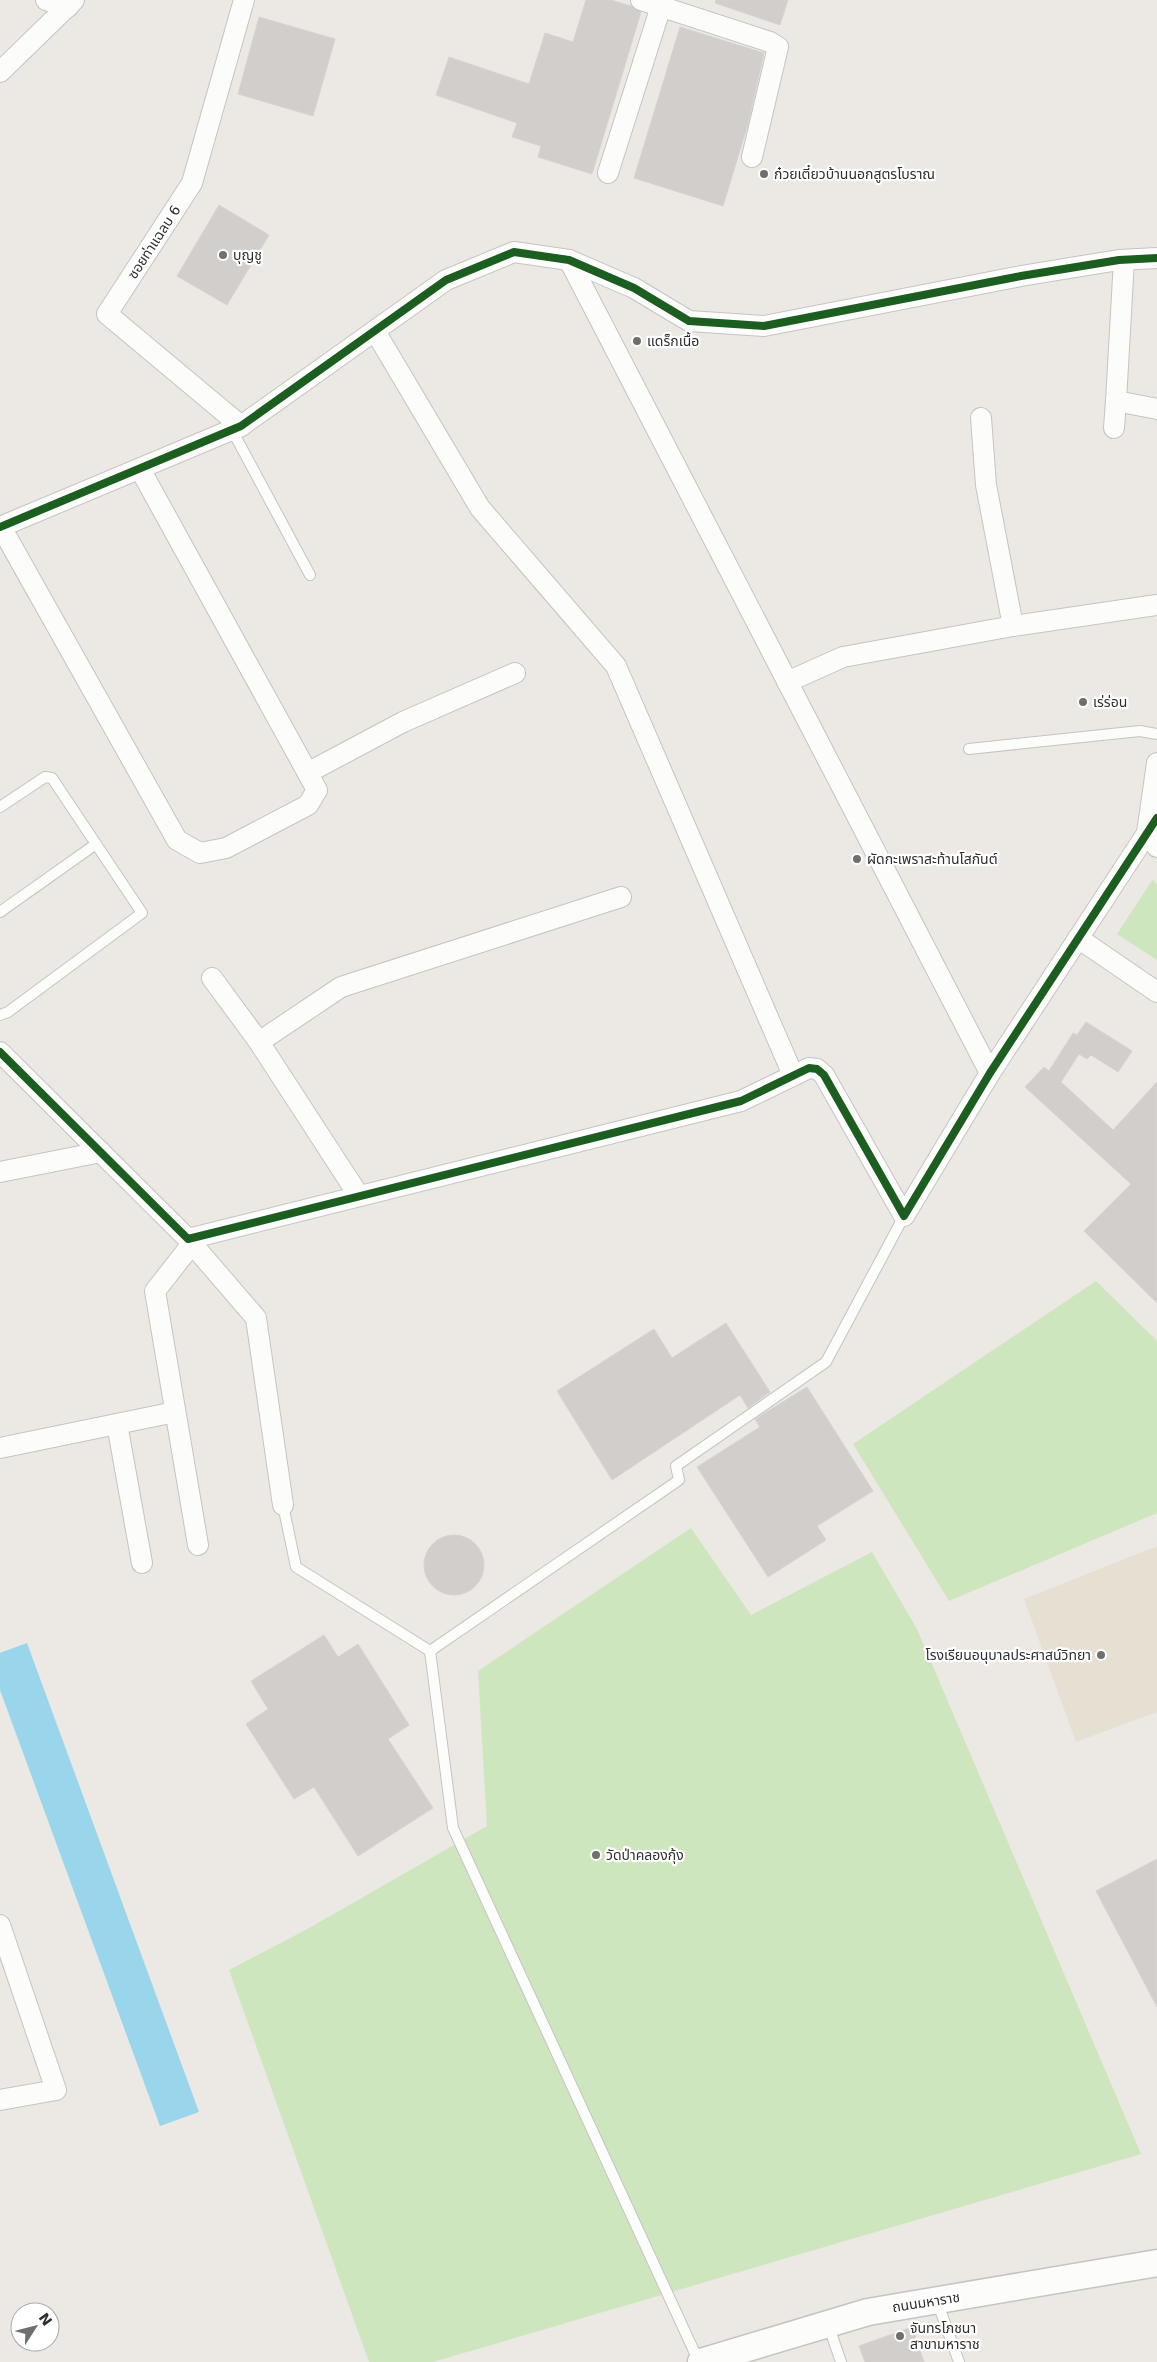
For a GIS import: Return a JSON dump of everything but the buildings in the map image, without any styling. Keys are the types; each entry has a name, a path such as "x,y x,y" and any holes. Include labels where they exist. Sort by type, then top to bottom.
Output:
{"street":[{"path":"46,0 71,4"},
{"name":"ซอยท่าแฉลบ 6","path":"236,428 107,314 192,183 244,0"},
{"path":"641,0 662,3 770,42 778,47 752,157"},
{"path":"608,173 662,3"},
{"path":"0,72 71,4"},
{"path":"140,468 309,772 317,790 308,805 226,848 200,853 177,840 1,527 140,468 236,428 446,280 514,252 569,260 634,288 689,321 764,326 1021,276 1124,260 1157,258"},
{"path":"569,260 990,1073"},
{"path":"1114,428 1124,260"},
{"path":"375,331 480,508 616,666 793,1075"},
{"path":"1116,401 1157,409"},
{"path":"981,418 986,485 1013,626"},
{"path":"787,682 843,657 1013,626 1157,605"},
{"path":"309,772 403,722 515,673"},
{"path":"198,1545 155,1291 190,1242 359,1196 741,1101 809,1068 817,1069 824,1075 904,1216 990,1073 1078,938 1154,833 1157,762"},
{"path":"259,1042 341,987 621,897"},
{"path":"1078,938 1157,992"},
{"path":"212,978 259,1042 359,1196"},
{"path":"0,1052 190,1242 256,1318 283,1505"},
{"path":"0,1172 101,1152"},
{"path":"0,1448 175,1412"},
{"path":"117,1424 142,1563"},
{"path":"0,1925 6,1967 56,2090 0,2100"},
{"name":"ถนนมหาราช","path":"700,2362 868,2312 1157,2263"}],"lane":[{"path":"236,428 310,575"},
{"path":"969,749 1140,731 1157,734"},
{"path":"0,807 49,776 52,778 141,911 140,914 8,1012 0,1015"},
{"path":"0,912 96,844"},
{"path":"430,1651 679,1480 676,1466 826,1362 904,1216"},
{"path":"283,1505 296,1567 430,1651"},
{"path":"430,1651 453,1828 700,2362"},
{"path":"937,2300 959,2362"},
{"path":"827,2324 841,2362"}],"shaded area":[{"name":"โรงเรียนอนุบาลประศาสน์วิทยา","path":"1157,1546 1157,1712 1076,1742 1024,1599"}],"green space":[{"path":"1153,879 1157,885 1157,960 1117,934"},
{"path":"1096,1281 1157,1341 1157,1513 949,1601 853,1444"},
{"path":"691,1528 751,1615 872,1552 917,1629 1141,2154 433,2362 369,2362 229,1970 311,1927 487,1826 478,1671"}],"water":[{"path":"27,1643 199,2112 160,2126 0,1690 0,1653"}],"cycle path":[{"path":"0,527 241,426 446,280 514,252 569,260 634,288 689,321 764,326 1021,276 1119,260 1157,258"},
{"path":"0,1052 188,1239 741,1101 809,1068 817,1069 824,1075 904,1216 990,1073 1157,818"}],"place":[{"name":"ก๋วยเตี๋ยวบ้านนอกสูตรโบราณ","path":"764,174"},
{"name":"บุญชู","path":"223,255"},
{"name":"แดร็กเนื้อ","path":"637,341"},
{"name":"เร่ร่อน","path":"1083,702"},
{"name":"ผัดกะเพราสะท้านโสกันต์","path":"857,859"},
{"name":"โรงเรียนอนุบาลประศาสน์วิทยา","path":"1101,1655"},
{"name":"วัดป่าคลองกุ้ง","path":"596,1855"},
{"name":"จันทรโภชนา สาขามหาราช","path":"900,2336"}]}
